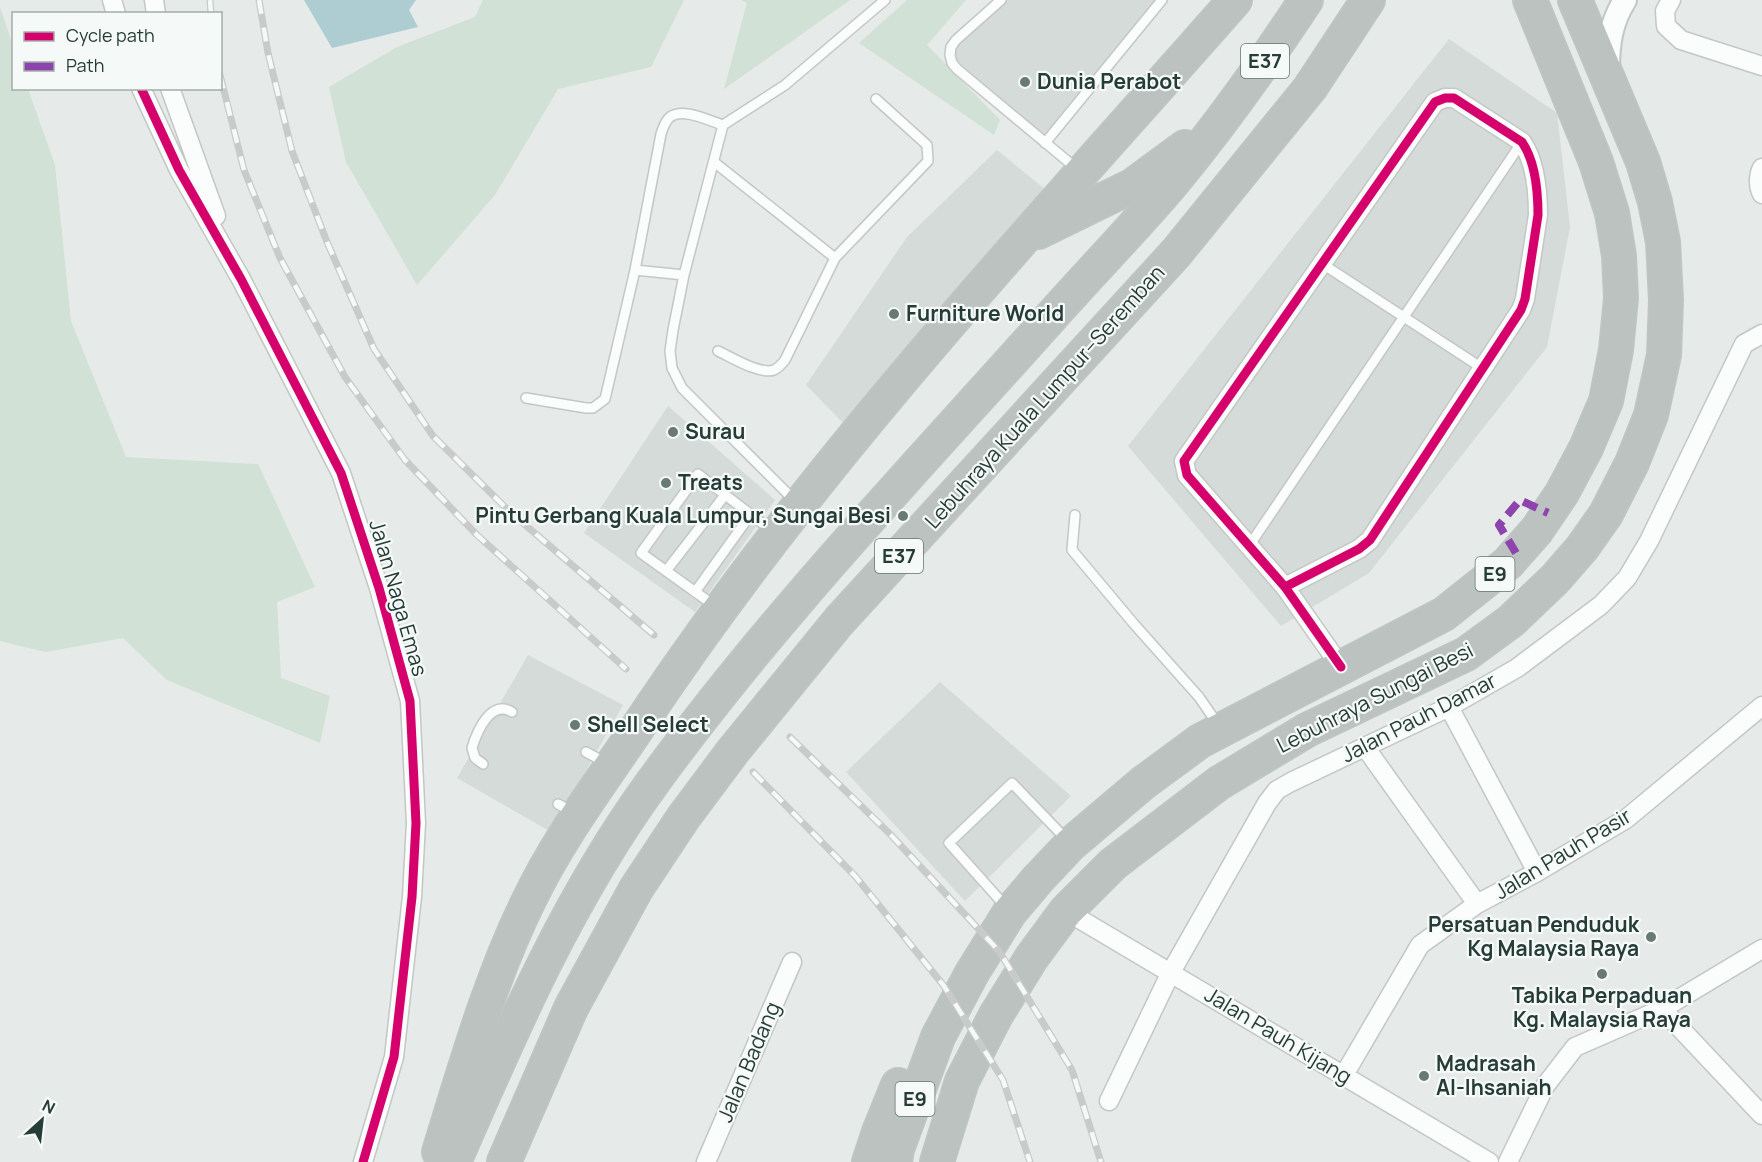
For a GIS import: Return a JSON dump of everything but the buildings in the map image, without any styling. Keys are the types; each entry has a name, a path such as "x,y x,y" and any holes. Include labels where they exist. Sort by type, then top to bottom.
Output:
{"highway":[{"path":"436,1162 490,994 511,939 551,857 568,810 599,759 680,663 708,601 777,534 911,368 1081,172 1235,0"},
{"name":"E37","path":"454,1162 508,1038 550,951 599,863 650,785 795,602 1172,182 1269,56 1306,0"},
{"name":"Lebuhraya Kuala Lumpur–Seremban","path":"504,1162 571,1008 636,889 683,818 733,751 839,621 1176,253 1310,88 1357,20 1368,0"},
{"name":"Lebuhraya Sungai Besi","path":"895,1162 897,1149 938,1036 972,973 1010,912 1071,844 1143,783 1200,741 1444,614 1508,563 1537,530 1562,493 1586,448 1606,401 1616,350 1621,298 1619,256 1612,213 1596,162 1530,0"},
{"name":"Lebuhraya Sungai Besi","path":"937,1162 962,1081 996,1015 1032,957 1066,911 1113,864 1219,783 1307,730 1466,654 1511,621 1555,579 1582,548 1606,514 1632,463 1651,415 1664,355 1666,300 1663,242 1643,162 1575,0"},
{"path":"1026,238 1132,186 1221,120"},
{"path":"870,1162 879,1132 905,1067 938,1036"}],"street":[{"path":"1608,79 1610,34 1617,13 1625,0"},
{"path":"1671,0 1665,11 1666,26 1681,40 1762,66"},
{"name":"Jalan Naga Emas","path":"142,90 179,170 241,279 341,473 379,588 410,701 416,823 412,897 394,1057 363,1162"},
{"name":"Jalan Naga Emas","path":"171,90 195,163 241,279"},
{"path":"1285,587 1359,549 1370,540 1521,310 1525,299 1538,215 1538,202 1528,152 1522,142 1454,98 1445,98 1435,102 1184,461 1187,475 1285,587 1341,668"},
{"path":"1762,168 1759,189 1762,194"},
{"name":"Jalan Pauh Damar","path":"1109,1101 1171,972 1267,803 1277,790 1449,707 1517,668 1600,605 1627,578 1649,541 1744,344 1762,334"},
{"name":"Jalan Pauh Pasir","path":"1344,1076 1420,945 1477,904 1537,872 1626,819 1762,706"},
{"path":"1449,707 1537,872"},
{"path":"1365,747 1477,904"},
{"name":"Jalan Pauh Kijang","path":"1066,911 1489,1162"},
{"path":"1508,1162 1545,1086 1575,1047 1662,1009 1762,949"},
{"name":"Jalan Badang","path":"706,1162 792,962"},
{"path":"1662,1009 1762,1115"}],"lane":[{"path":"800,506 682,388 672,368 670,351 684,275 723,125 785,84 885,0"},
{"path":"1001,0 951,46 951,63 1081,172"},
{"path":"1045,143 1162,0"},
{"path":"718,351 759,370 774,370 780,366 835,258 928,161 927,145 876,99"},
{"path":"526,398 586,408 593,408 605,399 635,270 665,123 677,114 686,114 723,125"},
{"path":"1249,546 1522,142"},
{"path":"714,162 835,258"},
{"path":"1322,263 1482,368"},
{"path":"635,270 684,275"},
{"path":"751,514 708,601 641,553 698,474 725,495 751,514 777,534"},
{"path":"666,571 725,495"},
{"path":"1076,515 1072,549 1199,697 1221,730"},
{"path":"483,764 475,758 472,748 489,715 497,708 512,712"},
{"path":"1010,912 950,843 1012,783 1071,844"}],"shaded area":[{"name":"Dunia Perabot","path":"1006,0 1156,0 1044,136 955,60 956,46"},
{"path":"1449,39 1557,113 1570,227 1547,347 1369,573 1281,626 1128,446"},
{"name":"Furniture World","path":"997,150 1046,190 848,428 806,385 907,237"},
{"path":"668,406 775,500 695,612 584,533"},
{"path":"528,655 623,705 551,832 457,778"},
{"path":"940,682 1071,796 965,901 846,772"}],"green space":[{"path":"483,0 684,0 651,67 558,89 495,195 417,285 346,162 329,87 397,47 475,17"},
{"path":"741,0 850,0 724,89 747,3"},
{"path":"907,0 966,0 927,45 1000,120 994,135 859,43"},
{"path":"0,7 12,43 12,90 28,90 55,165 71,321 126,457 258,464 315,587 277,602 281,678 330,696 320,743 167,680 123,638 45,652 0,641"}],"water":[{"path":"304,0 416,0 409,10 418,27 332,48"}],"railway":[{"path":"210,0 211,12"},
{"path":"259,0 268,53 292,151 327,242 374,349 433,436 510,512 654,635"},
{"path":"222,83 244,170 280,258 345,377 405,460 477,535 626,669"},
{"path":"790,737 890,834 999,951 1072,1070 1101,1162"},
{"path":"753,772 856,877 944,986 1003,1080 1030,1162"}],"marked path":[{"path":"1516,553 1499,525 1520,500 1548,513"}],"cycle path":[{"path":"142,90 179,170 241,279 341,473 379,588 410,701 416,823 412,897 394,1057 363,1162"},
{"path":"1285,587 1359,549 1370,540 1521,310 1525,299 1538,215 1536,187 1530,158 1522,142 1454,98 1445,98 1435,102 1184,461 1187,475 1285,587 1341,667"}],"place":[{"name":"Dunia Perabot","path":"1025,82"},
{"name":"Furniture World","path":"894,314"},
{"name":"Surau","path":"673,432"},
{"name":"Treats","path":"666,483"},
{"name":"Pintu Gerbang Kuala Lumpur, Sungai Besi","path":"903,516"},
{"name":"Shell Select","path":"575,725"},
{"name":"Persatuan Penduduk Kg Malaysia Raya","path":"1651,937"},
{"name":"Tabika Perpaduan Kg. Malaysia Raya","path":"1602,974"},
{"name":"Madrasah Al-Ihsaniah","path":"1424,1076"}]}
